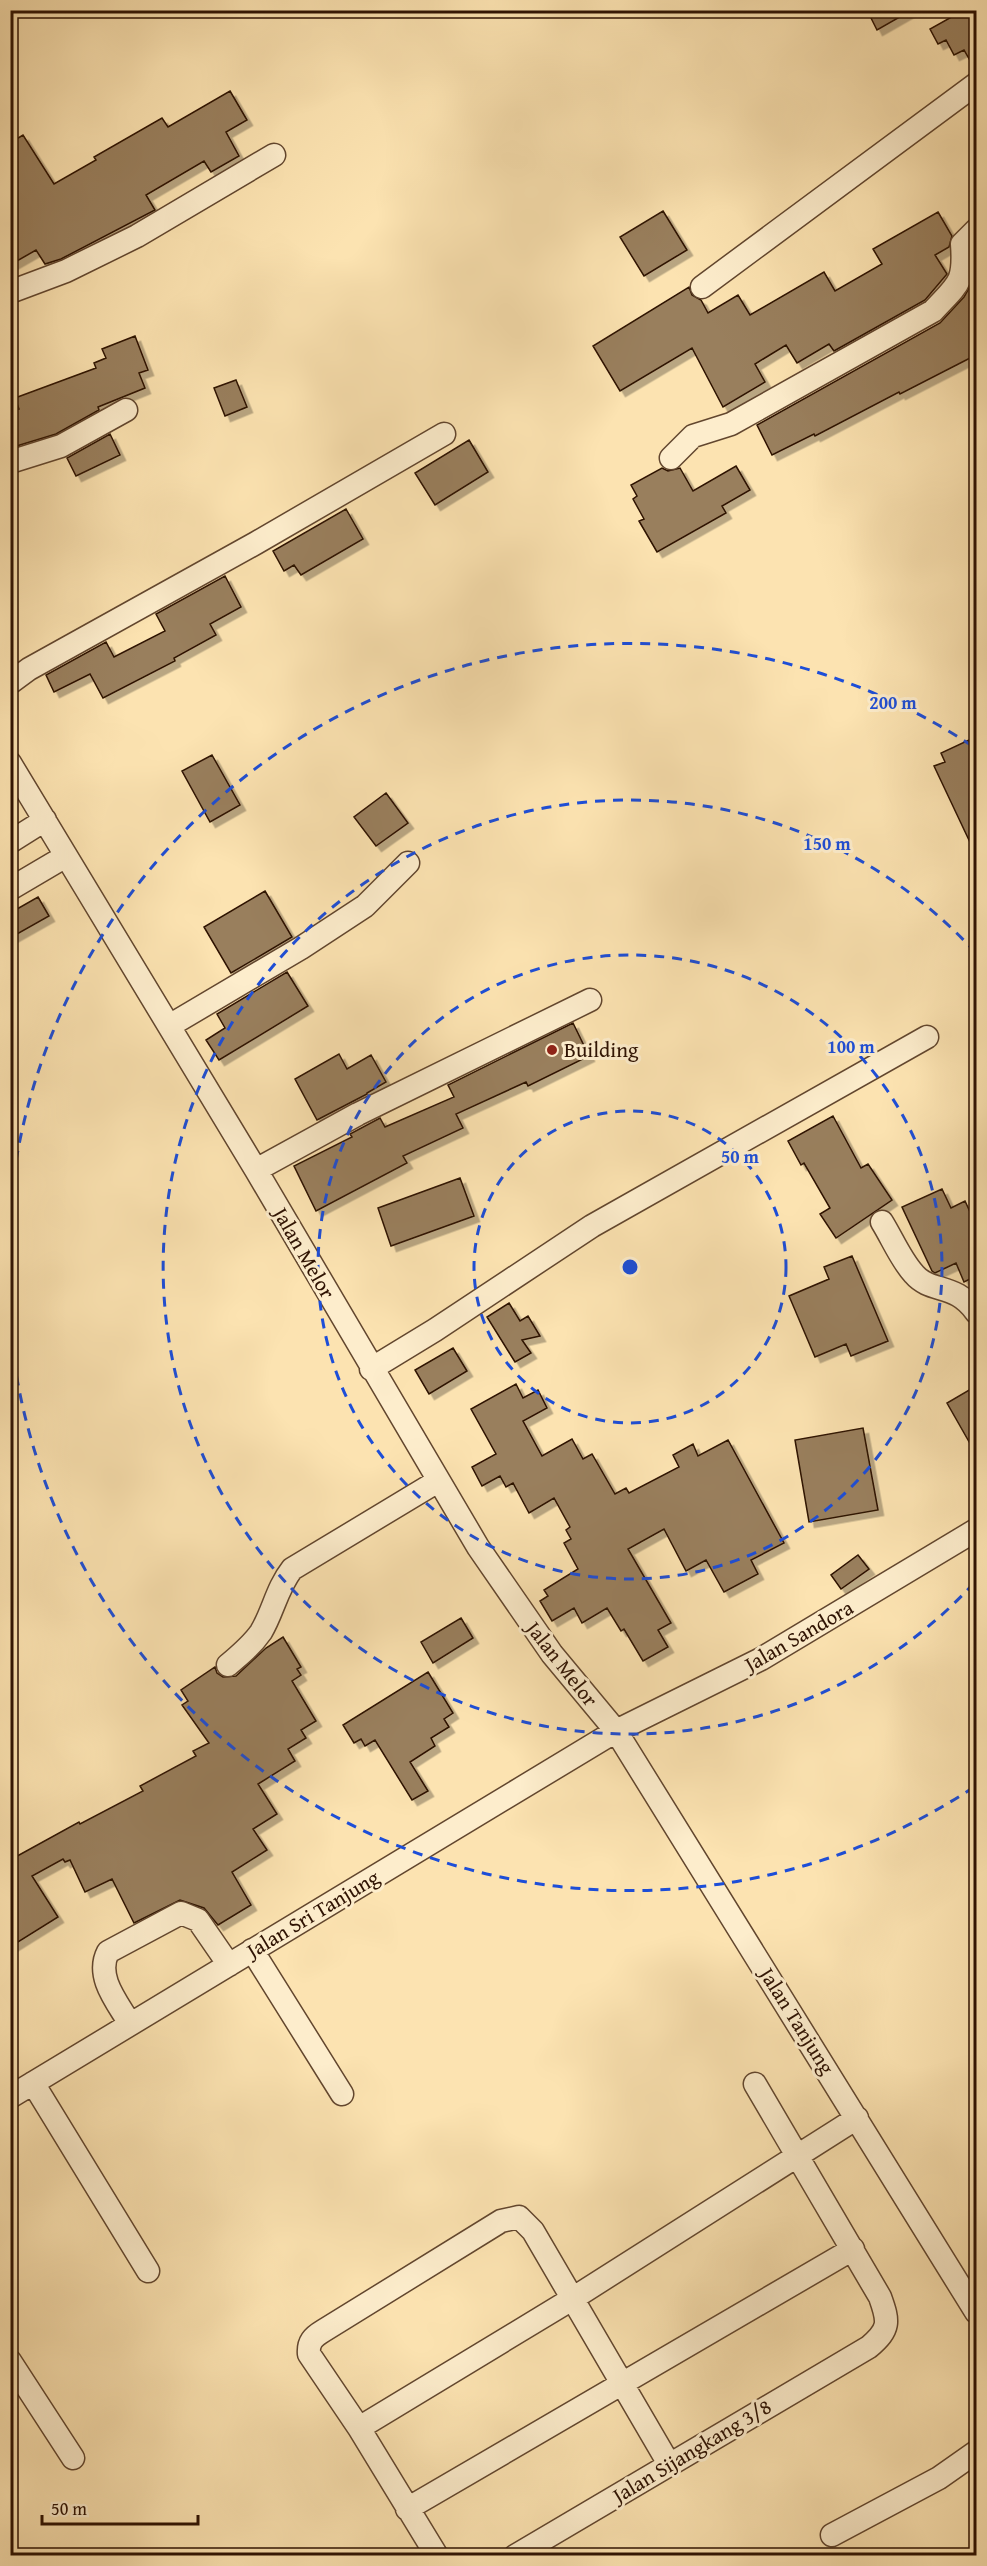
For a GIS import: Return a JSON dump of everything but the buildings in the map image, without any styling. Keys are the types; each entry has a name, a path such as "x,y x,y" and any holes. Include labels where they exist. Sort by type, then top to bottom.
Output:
{"street":[{"path":"702,287 976,84"},
{"path":"10,292 66,271 137,236 273,154"},
{"path":"671,458 693,436 731,424 933,311 956,287 964,269 962,244 976,230"},
{"path":"10,462 61,446 126,410"},
{"path":"10,683 29,669 444,434"},
{"name":"Jalan Melor","path":"10,763 256,1170 438,1481 516,1605 552,1654 616,1731"},
{"path":"10,842 45,820"},
{"path":"10,889 66,856"},
{"path":"169,1026 301,948 365,906 408,862"},
{"path":"256,1170 358,1114 590,1000"},
{"path":"371,1369 435,1330 592,1226 927,1036"},
{"path":"882,1222 914,1275 927,1284 960,1295 976,1312"},
{"path":"228,1665 246,1651 261,1630 281,1583 292,1569 438,1481"},
{"name":"Jalan Sandora","path":"616,1731 761,1659 976,1530"},
{"name":"Jalan Sri Tanjung","path":"10,2097 229,1965 262,1966 616,1731"},
{"name":"Jalan Tanjung","path":"616,1731 852,2121 976,2312"},
{"path":"130,2024 105,1980 104,1961 108,1952 181,1913 198,1920 229,1965"},
{"path":"262,1966 342,2094"},
{"path":"33,2083 148,2271"},
{"path":"407,2509 853,2249 806,2152 755,2084"},
{"path":"359,2428 572,2299 852,2121"},
{"path":"437,2556 359,2428 309,2354 309,2344 314,2337 510,2217 525,2220 669,2464"},
{"name":"Jalan Sijangkang 3/8","path":"515,2556 869,2347 882,2335 887,2326 886,2314 880,2298 853,2249"},
{"path":"10,2361 73,2458"},
{"path":"832,2535 939,2478 976,2452"}],"place":[{"name":"Building","path":"552,1050"}]}
